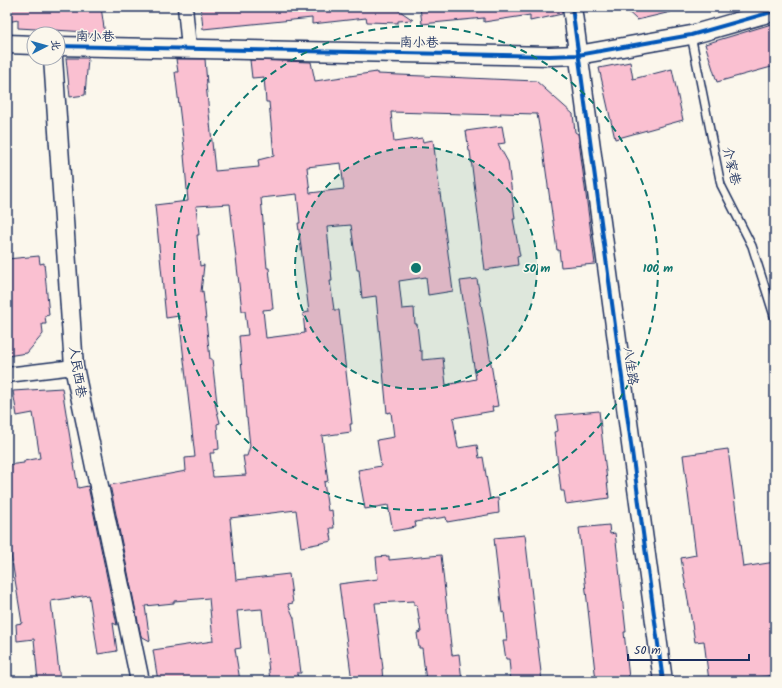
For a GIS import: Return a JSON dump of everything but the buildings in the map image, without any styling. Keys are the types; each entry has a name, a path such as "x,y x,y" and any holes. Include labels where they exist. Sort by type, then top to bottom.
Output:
{"street":[{"path":"185,7 189,48"},
{"name":"八佳路","path":"572,7 663,681"},
{"name":"南小巷","path":"66,46 549,56 578,55 691,35 775,11"},
{"path":"7,44 26,45"},
{"name":"人民西巷","path":"54,66 74,367 140,681"},
{"path":"7,375 74,367"}],"lane":[{"name":"介家巷","path":"691,35 721,185 752,246 775,319"}],"cycle path":[{"path":"572,7 663,681"},
{"path":"66,46 549,56 578,55 691,35 775,11"}]}
